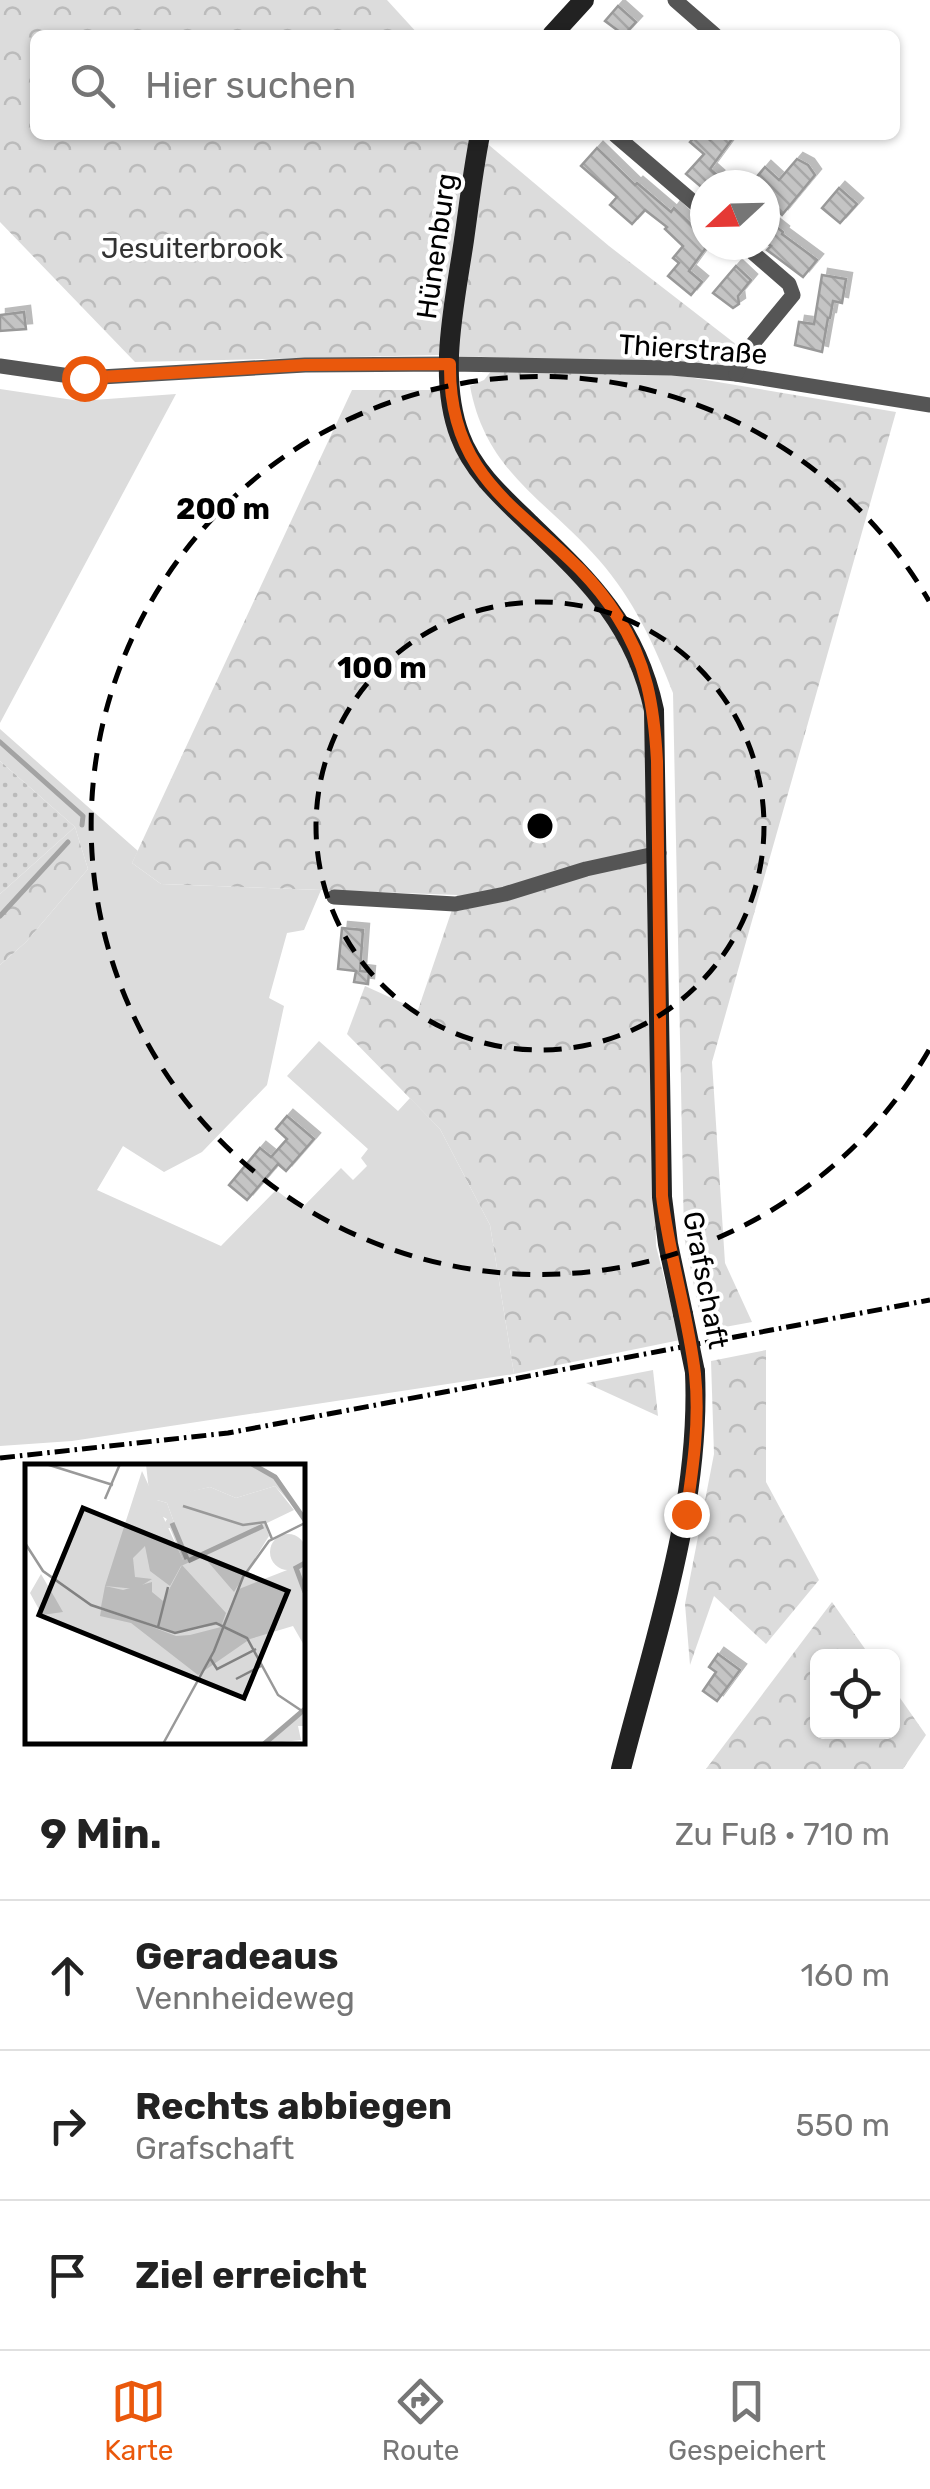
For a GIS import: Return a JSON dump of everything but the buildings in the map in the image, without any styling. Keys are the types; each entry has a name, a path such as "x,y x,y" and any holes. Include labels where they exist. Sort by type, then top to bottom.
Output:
{"street":[{"path":"557,30 584,0"},
{"path":"675,0 709,30"},
{"name":"Hünenburg","path":"450,364 452,320 479,140"},
{"path":"621,140 690,199"},
{"path":"736,374 746,352 793,295 789,284 761,260"},
{"name":"Grafschaft","path":"450,364 453,414 472,460 508,503 588,579 616,613 647,676 654,710 662,1196 695,1372 694,1458 686,1514 620,1769"},
{"name":"Thierstraße","path":"0,366 84,378 305,365 672,368 736,374 930,405"},
{"path":"334,897 455,904 659,853"}],"green space":[{"name":"Jesuiterbrook","path":"0,0 387,0 414,30 30,30 30,140 483,140 609,246 746,352 738,367 437,355 135,362 0,222"},
{"path":"492,370 670,374 896,412 712,1062 725,1263 752,1322 703,1331 684,1236 673,693 623,591 599,560 521,483 489,441 470,386 484,380"},
{"path":"0,389 80,401 176,394 0,723"},
{"path":"352,390 443,390 450,435 609,615 647,708 656,1246 680,1340 514,1374 490,1225 440,1129 347,1034 365,986 418,1010 457,895 161,884 132,863"},
{"path":"0,729 138,851 132,863 161,884 321,890 304,930 287,933 269,998 284,1006 267,1085 202,1152 164,1172 123,1146 97,1190 221,1246 276,1190 301,1209 341,1168 353,1180 367,1166 361,1158 368,1149 287,1076 319,1041 398,1111 410,1098 440,1129 490,1225 514,1374 72,1441 0,1446 0,965 26,942 88,869 75,827 0,761"},
{"path":"0,761 75,827 0,894"},
{"path":"75,827 88,869 26,942 0,965 0,894"},
{"path":"766,1350 766,1482 819,1580 766,1644 714,1596 690,1665 685,1604 714,1454 711,1361"},
{"path":"653,1370 658,1416 586,1383"},
{"path":"832,1602 865,1649 810,1649 810,1739 900,1739 900,1698 926,1735 903,1769 706,1769"}],"waterway":[{"path":"0,742 83,816 82,825"},
{"path":"0,916 68,842"}],"railway":[{"path":"0,1458 228,1433 930,1300"}],"route":[{"path":"84,378 305,365 450,364 453,414 472,460 508,503 588,579 616,613 636,648 654,710 657,761 662,1196 695,1372 697,1414 686,1514"}]}
